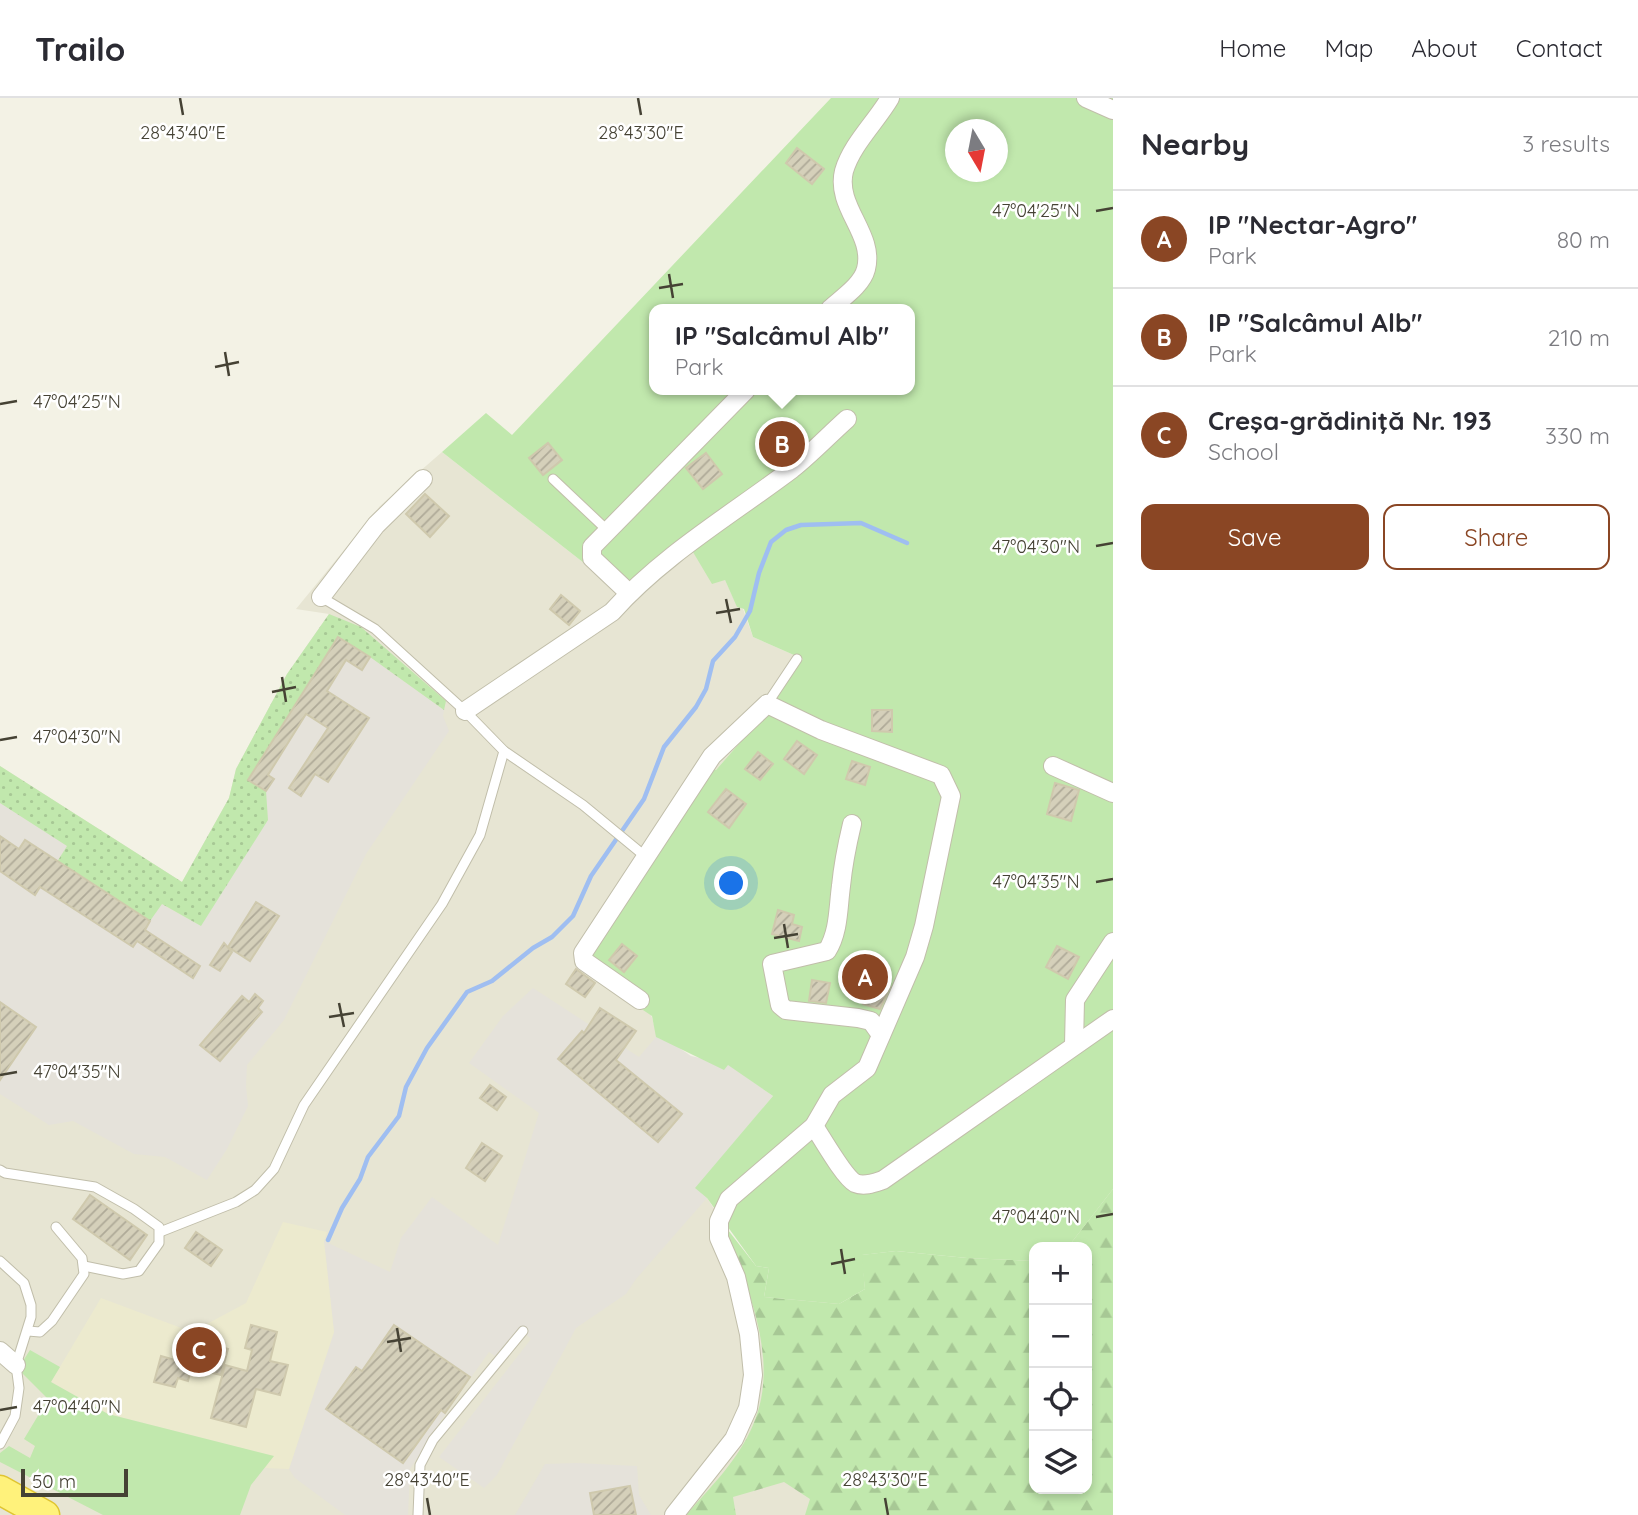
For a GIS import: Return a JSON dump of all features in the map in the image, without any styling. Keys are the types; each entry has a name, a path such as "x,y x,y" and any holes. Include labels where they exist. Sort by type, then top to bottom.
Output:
{"highway":[{"path":"0,1490 45,1515"}],"street":[{"path":"835,304 860,279 866,269 866,249 846,204 844,171 852,152 890,98"},
{"path":"1086,98 1113,110"},
{"path":"629,593 592,558 592,547 741,395"},
{"path":"466,711 612,612 629,593 696,538 794,467 847,419"},
{"path":"321,597 376,525 423,479"},
{"path":"640,1000 592,968 584,961 583,953 712,756 767,704 832,735 941,775 951,796 921,936 915,957 867,1068 832,1095 814,1126 729,1199 719,1221 719,1238 736,1278 749,1334 753,1375 748,1408 734,1439 674,1515"},
{"path":"1052,766 1113,793"},
{"path":"852,824 833,942 827,951 772,964 780,1005 786,1010 871,1021 881,1035"},
{"path":"1074,1045 1074,1000 1113,942"},
{"path":"814,1126 848,1176 856,1183 868,1185 883,1180 1113,1019"},
{"path":"0,1351 16,1365"}],"lane":[{"path":"554,479 607,530"},
{"path":"321,597 374,629 466,711 505,751 583,805 646,857"},
{"path":"767,704 797,659"},
{"path":"160,1232 236,1202 255,1190 274,1169 304,1105 442,904 480,835 505,751"},
{"path":"0,1170 95,1186 152,1220 159,1227 159,1243 146,1263 132,1274 84,1266"},
{"path":"28,1331 40,1332 52,1321 83,1275 82,1258 56,1227"},
{"path":"0,1261 24,1283 31,1305 28,1331 16,1365 19,1388 15,1416 0,1444"},
{"path":"418,1515 420,1465 433,1440 523,1331"}],"shaded area":[{"path":"442,452 630,599 689,547 725,580 737,606 743,609 753,637 803,659 764,715 716,770 711,768 661,840 667,842 620,913 707,1198 728,1230 764,1297 839,1304 967,1258 1029,1261 1029,1494 1092,1494 1092,1242 1072,1242 1113,1189 1113,1515 0,1515 0,766 182,882 229,798 236,769 287,674 329,614 296,609 380,506"},
{"path":"338,637 444,710 443,716 449,731 366,854 284,1020 247,1065 248,1106 227,1149 207,1180 165,1157 134,1154 73,1121 49,1125 0,1094 0,803 67,846 57,861 161,904 201,926 248,780"},
{"path":"533,988 639,1057 656,1037 691,1056 728,1064 773,1096 696,1188 707,1198 626,1294 576,1328 497,1475 484,1488 439,1457 531,1339 520,1329 495,1356 489,1352 410,1469 408,1515 345,1515 295,1478 289,1469 334,1332 324,1241 390,1272 401,1238 432,1197 498,1245 539,1113 469,1063 503,1016"},
{"path":"283,1222 327,1232 324,1241 334,1332 289,1469 265,1468 273,1456 108,1414 51,1382 101,1298 192,1332 246,1303"},
{"path":"545,1464 637,1466 639,1495 651,1515 515,1515"}],"green space":[{"path":"831,98 1113,98 1113,1189 1072,1242 1029,1242 1029,1261 896,1251 862,1255 865,1289 839,1304 764,1297 769,1268 756,1266 707,1198 695,1188 773,1096 728,1065 724,1070 656,1037 652,1016 631,1002 593,960 591,954 667,842 661,840 711,768 716,770 764,715 803,659 753,637 744,609 737,607 725,580 712,584 690,547 630,599 442,452 486,413 512,435"},
{"path":"329,614 361,627 446,701 444,710 338,637 249,780 266,791 268,820 201,926 162,904 150,921 57,862 67,846 0,803 0,766 182,882 229,798 236,769 287,674"},
{"path":"1113,1189 1113,1515 805,1515 810,1499 784,1482 733,1497 736,1515 686,1515 740,1450 753,1425 761,1401 764,1377 759,1328 726,1234 728,1230 756,1266 769,1268 764,1297 839,1304 865,1289 861,1255 896,1251 1029,1261 1029,1494 1092,1494 1092,1242 1072,1242"},
{"path":"30,1350 60,1367 51,1382 108,1414 274,1456 251,1485 240,1515 103,1515 0,1462 0,1453 9,1446 30,1458 35,1446 24,1439 48,1399 22,1373 21,1364"}],"building":[{"path":"797,148 824,169 812,184 786,163"},
{"path":"548,443 562,460 543,475 529,458"},
{"path":"706,453 722,474 703,489 686,468"},
{"path":"425,494 449,516 430,537 406,514"},
{"path":"561,595 580,611 569,625 550,609"},
{"path":"338,637 370,657 362,670 346,660 327,691 369,718 328,782 315,774 301,796 289,788 328,728 306,714 268,775 274,779 266,791 248,780"},
{"path":"872,710 892,710 892,732 872,731"},
{"path":"797,741 817,755 804,774 784,759"},
{"path":"758,752 773,764 760,780 745,769"},
{"path":"852,761 870,767 865,785 846,779"},
{"path":"1055,783 1079,790 1071,821 1047,814"},
{"path":"726,789 746,804 729,828 708,812"},
{"path":"0,836 19,849 25,840 150,921 145,930 200,966 193,978 137,941 133,947 40,887 35,895 0,871"},
{"path":"256,902 279,916 250,961 228,947"},
{"path":"778,910 794,915 792,924 802,927 799,941 772,934"},
{"path":"224,943 232,952 220,971 210,965"},
{"path":"622,944 637,956 624,972 609,960"},
{"path":"1057,946 1079,957 1068,979 1046,967"},
{"path":"576,969 595,983 585,997 566,984"},
{"path":"812,980 830,983 826,1003 809,1001"},
{"path":"869,981 890,987 880,1009 863,1004"},
{"path":"255,994 263,1001 258,1008 262,1012 220,1061 200,1045 242,996 249,1002"},
{"path":"0,1002 36,1027 0,1080"},
{"path":"600,1008 636,1031 616,1060 682,1114 658,1142 558,1059 582,1031 584,1033"},
{"path":"490,1085 506,1097 497,1110 480,1098"},
{"path":"482,1143 502,1156 485,1181 466,1168"},
{"path":"90,1195 147,1235 130,1260 73,1219"},
{"path":"196,1232 222,1250 211,1266 185,1248"},
{"path":"251,1325 277,1332 270,1361 288,1365 280,1395 256,1389 246,1427 211,1418 225,1365 247,1371 252,1350 245,1348"},
{"path":"394,1325 470,1377 445,1413 441,1410 403,1463 326,1409 356,1367 362,1371"},
{"path":"199,1341 228,1349 221,1375 192,1368"},
{"path":"161,1356 192,1365 188,1381 178,1378 175,1387 154,1382"},
{"path":"630,1486 636,1515 594,1515 590,1493"}],"waterway":[{"path":"328,1240 342,1208 360,1179 368,1157 399,1116 406,1087 427,1048 467,992 492,981 533,948 552,937 573,916 591,876 644,799 664,747 696,707 706,689 713,661 735,637 750,611 759,573 771,542 786,530 801,525 861,523 907,543"}],"place":[{"name":"IP \"Salcâmul Alb\"","path":"782,444"},
{"name":"IP \"Nectar-Agro\"","path":"865,977"},
{"name":"Creşa-grădiniţă Nr. 193","path":"199,1350"}]}
